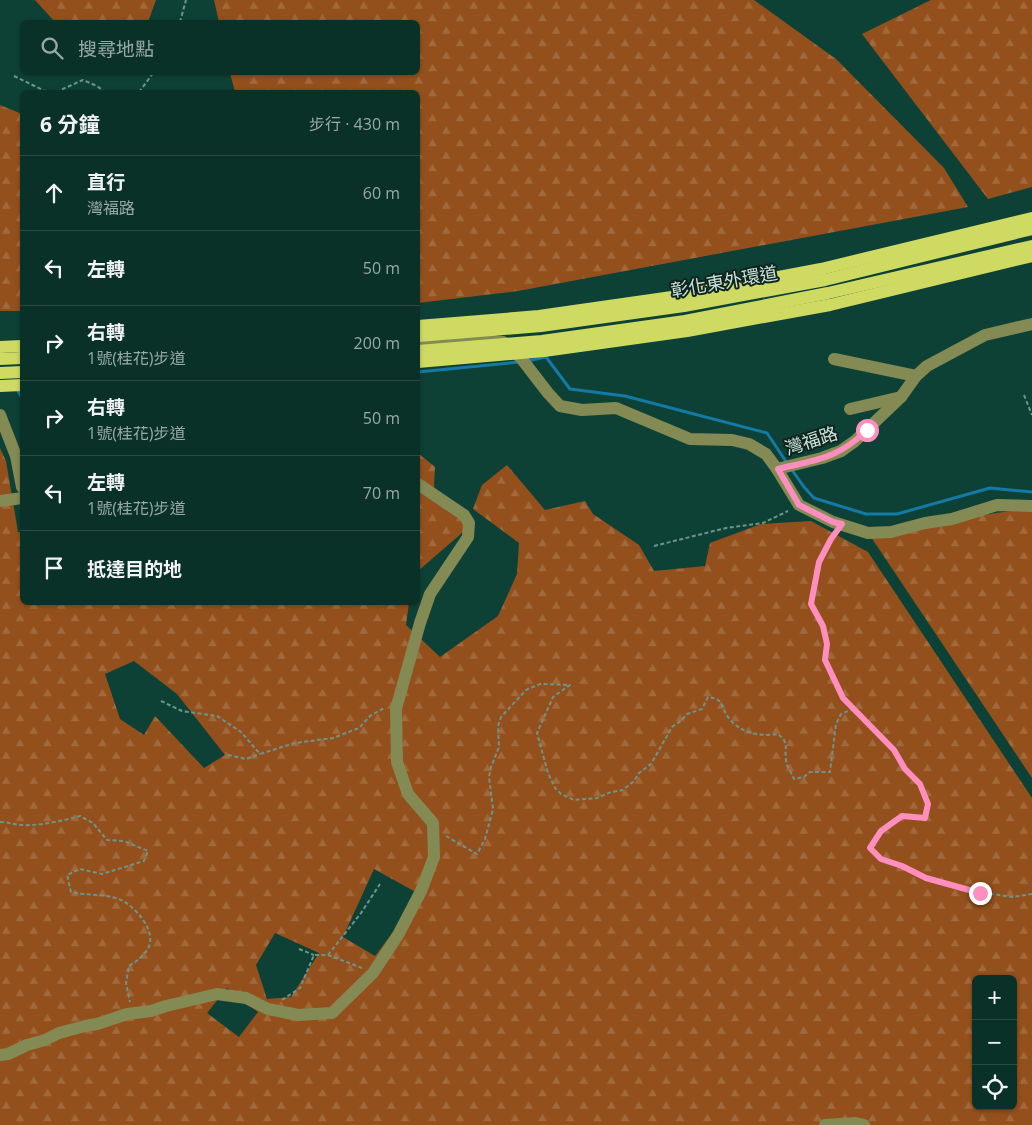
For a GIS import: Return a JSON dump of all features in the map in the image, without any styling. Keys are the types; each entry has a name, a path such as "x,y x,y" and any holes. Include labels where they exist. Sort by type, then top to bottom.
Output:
{"main road":[{"path":"420,326 539,316 679,296 821,269 1032,218"},
{"name":"彰化東外環道","path":"420,336 541,326 684,306 824,280 1032,229"},
{"name":"彰化東外環道","path":"420,351 542,341 685,320 820,295 1032,246"},
{"path":"420,362 544,351 687,330 830,305 1032,256"},
{"path":"0,347 20,346"},
{"path":"0,359 20,358"},
{"path":"0,373 20,372"},
{"path":"0,386 20,385"}],"street":[{"name":"灣福路","path":"420,345 480,340 503,342 531,370 560,406 582,410 616,408 690,439 732,440 749,444 766,454 778,469 822,458 841,451 855,442 901,397 916,376 927,366 985,335 1032,324"},
{"name":"灣福路","path":"420,356 504,350 508,351 531,370"},
{"path":"834,359 916,376"},
{"path":"850,409 901,397"},
{"path":"0,415 16,456 20,477"},
{"path":"778,469 799,505 833,522 868,533 891,532 925,523 952,519 997,505 1032,506"},
{"path":"0,1055 8,1054 59,1033 217,994 246,998 268,1009 298,1015 332,1013 373,974 398,936 429,874 434,857 433,822 408,794 397,762 396,709 430,594 468,537 469,522 464,515 420,485"},
{"path":"0,501 20,498"},
{"path":"825,1125 856,1123 864,1125"}],"path":[{"path":"181,20 186,0"},
{"path":"140,90 152,75"},
{"path":"14,76 43,90"},
{"path":"60,90 83,80 102,90"},
{"path":"1024,396 1032,414"},
{"path":"654,546 726,528 763,524 799,505"},
{"path":"842,524 831,539 819,562 811,604 823,626 827,644 825,660 843,698 894,750 905,769 920,784 928,804 925,818 902,816 881,831 870,848 881,859 902,866 926,878 967,890 1012,897 1032,894"},
{"path":"432,831 451,838 476,854 481,848 493,809 489,777 491,766 499,747 498,726 501,718 526,690 540,684 570,686 552,698 537,733 548,773 555,788 561,794 574,800 597,798 611,792 623,790 634,781 639,773 651,764 672,727 687,714 702,709 708,697 716,698 723,703 728,717 744,729 768,736 778,734 784,739 787,749 786,760 794,779 804,777 810,772 830,772 836,724 841,714 853,709"},
{"path":"161,701 182,711 217,716 241,732 260,754"},
{"path":"228,755 246,759 295,743 333,738 359,728 370,716 385,707 396,709"},
{"path":"0,822 21,825 36,824 57,822 80,816 93,823 106,840 124,841 148,851 144,861 102,874 80,869 67,875 71,892 83,895 101,895 121,900 138,912 148,928 150,944 141,958 129,966 126,983 135,1013"},
{"path":"328,955 361,913 380,884"},
{"path":"299,949 314,955 328,955 357,965 373,974"},
{"path":"268,1009 300,988 314,955"}],"green space":[{"path":"35,0 156,0 149,20 53,20"},
{"path":"214,0 754,0 836,59 944,168 968,207 518,291 420,303 420,90 234,90 231,75 420,75 420,20 219,20"},
{"path":"931,0 1032,0 1032,187 988,199 862,34"},
{"path":"0,105 20,113 20,311 0,311"},
{"path":"0,448 6,461 18,532 20,532 20,605 409,605 406,625 440,657 498,616 517,574 519,543 473,509 482,485 507,465 545,510 585,501 593,514 639,545 654,571 705,566 710,543 761,524 811,521 868,552 1032,798 1032,1125 0,1125","holes":["134,661 177,694 225,755 204,768 155,716 144,735 120,719 105,674","374,869 421,895 375,956 343,937","275,933 319,953 291,997 267,999 256,965","227,988 258,1012 239,1037 207,1013"]},
{"path":"420,455 435,467 434,487 470,526 420,569"},
{"path":"1032,508 1032,778 867,531"}],"waterway":[{"path":"527,361 546,357 570,389 625,396 767,433 787,463"},
{"path":"420,372 519,362"},
{"path":"17,389 20,394"},
{"path":"792,470 814,498 866,514 897,514 990,488 1032,492"}],"route":[{"path":"867,430 855,442 841,451 822,458 778,469 799,505 817,515 842,524 831,539 819,562 811,604 823,626 827,644 825,660 843,698 894,750 905,769 920,784 928,804 925,818 902,816 881,831 870,848 881,859 902,866 926,878 980,893"}]}
